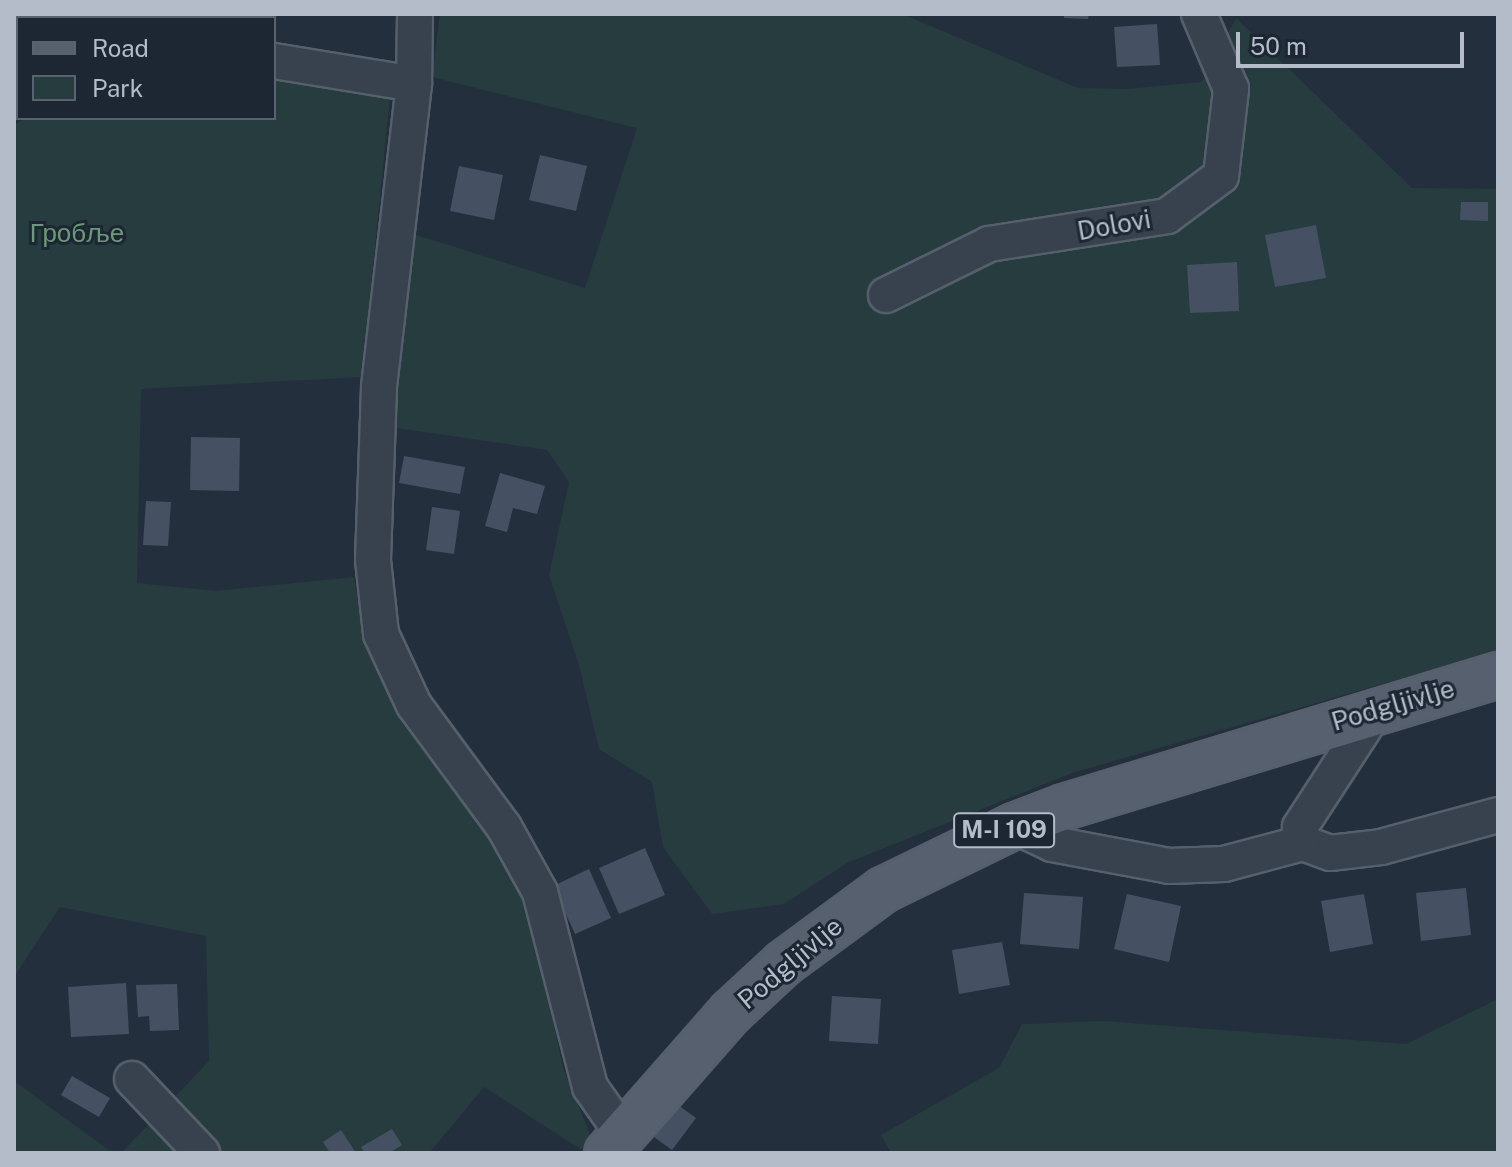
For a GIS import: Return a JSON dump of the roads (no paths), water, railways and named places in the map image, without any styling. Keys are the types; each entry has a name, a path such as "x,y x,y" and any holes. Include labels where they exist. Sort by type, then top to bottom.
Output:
{"main road":[{"name":"Podgljivlje","path":"615,1144 731,1012 784,963 883,890 1014,826 1378,707 1498,675"}],"street":[{"path":"415,14 414,84 379,388 373,560 381,634 414,705 504,827 534,881 590,1087 615,1144"},
{"name":"Dolovi","path":"886,295 989,244 1167,216 1221,176 1231,89 1199,14"},
{"path":"276,61 414,84"},
{"path":"1303,843 1300,827 1378,707"},
{"path":"1014,826 1052,844 1169,866 1224,864 1303,843 1330,853 1381,847 1498,815"},
{"path":"132,1079 202,1153"}],"park label":[{"name":"Гробље","path":"77,233"}]}
